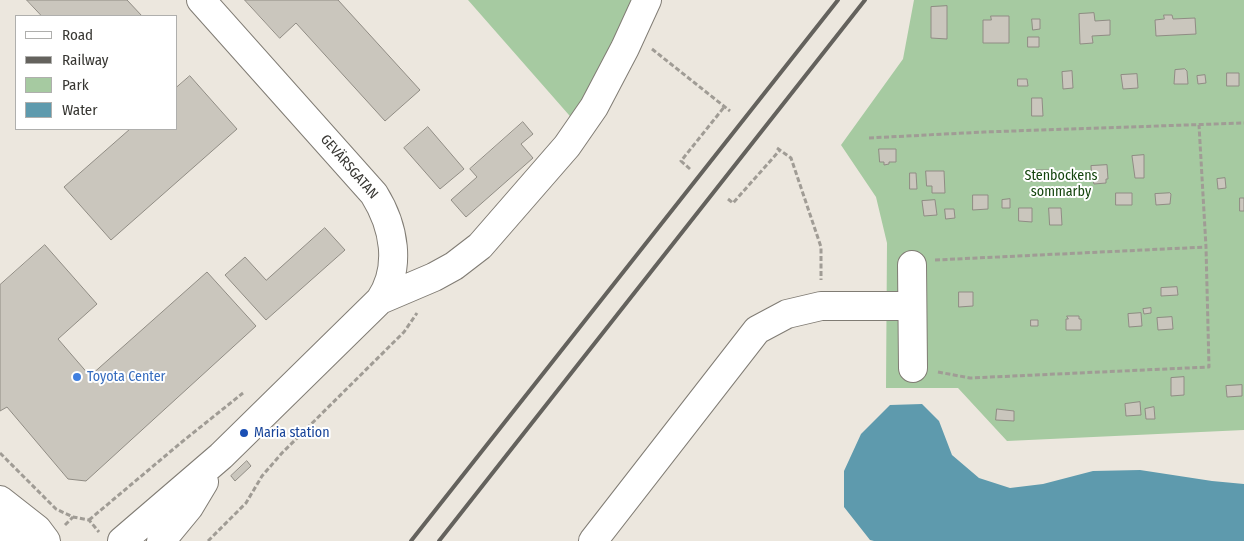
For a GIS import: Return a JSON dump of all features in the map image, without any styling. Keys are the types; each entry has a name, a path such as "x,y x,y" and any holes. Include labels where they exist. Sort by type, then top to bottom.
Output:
{"street":[{"name":"GEVÄRSGATAN","path":"111,538 221,456 380,300 388,286 393,257 390,229 382,206 374,194 201,0"},
{"path":"380,300 434,277 454,266 480,246 568,146 594,107 626,48 647,0"},
{"path":"912,265 913,368"},
{"path":"593,541 758,330 787,314 821,306 912,306"},
{"name":"GEVÄRSGATAN","path":"161,541 189,507 221,456"},
{"path":"0,500 37,529 46,541"},
{"path":"0,516 15,541"}],"path":[{"path":"649,46 730,110"},
{"path":"690,169 681,160 725,106"},
{"path":"868,138 1244,123"},
{"path":"913,368 970,378 1209,367 1206,247 1199,125"},
{"path":"728,199 733,203 779,149 791,158 821,247 821,306"},
{"path":"912,265 931,260 1206,247"},
{"path":"208,541 246,503 262,476 282,453 404,332 430,292 434,277"},
{"path":"89,520 183,440 243,393"},
{"path":"0,453 56,510 89,520 111,538"}],"green space":[{"path":"468,0 632,0 576,123"},
{"name":"Stenbockens sommarby","path":"914,0 1244,0 1244,430 1007,441 958,388 886,388 887,243 876,197 841,145 903,59"}],"water":[{"path":"922,404 939,421 952,455 979,478 1010,488 1043,484 1093,471 1140,470 1244,484 1244,541 870,540 844,507 844,471 861,434 890,405"}],"building":[{"path":"27,0 127,0 141,15 41,15"},
{"path":"245,0 338,0 420,90 385,121 296,23 280,38"},
{"path":"947,6 947,39 931,38 931,7"},
{"path":"1094,13 1095,21 1110,20 1110,35 1092,36 1093,43 1080,44 1079,14"},
{"path":"1164,15 1172,15 1173,19 1195,18 1196,34 1156,36 1155,20 1164,19"},
{"path":"991,16 1009,16 1009,43 983,43 983,20 991,20"},
{"path":"1032,19 1040,19 1040,29 1033,30"},
{"path":"1028,37 1039,37 1039,47 1028,47"},
{"path":"1185,69 1187,71 1188,84 1174,84 1175,70"},
{"path":"1072,71 1073,88 1063,89 1062,72"},
{"path":"1227,73 1239,73 1239,86 1227,86"},
{"path":"1137,74 1138,88 1123,89 1121,75"},
{"path":"1205,75 1206,83 1198,84 1197,76"},
{"path":"190,76 237,129 111,240 64,187 129,130 178,130 178,86"},
{"path":"1018,79 1027,79 1028,86 1018,86"},
{"path":"1032,98 1042,98 1043,116 1032,116"},
{"path":"523,122 533,134 521,144 533,158 466,217 451,200 477,177 470,169"},
{"path":"428,127 464,169 440,189 404,148"},
{"path":"879,149 896,149 896,162 889,162 889,164 884,165 884,162 880,162"},
{"path":"1144,155 1144,178 1135,178 1132,156"},
{"path":"1107,165 1108,179 1106,179 1106,183 1094,184 1091,166"},
{"path":"1029,170 1051,170 1051,181 1029,181"},
{"path":"926,171 944,171 945,193 932,193 932,186 927,186"},
{"path":"910,173 916,173 917,189 910,189"},
{"path":"1225,178 1226,188 1218,189 1217,179"},
{"path":"1116,193 1132,193 1132,205 1116,205"},
{"path":"1170,193 1170,204 1156,205 1155,194"},
{"path":"973,195 988,195 988,209 973,210"},
{"path":"1240,198 1244,198 1244,211 1240,211"},
{"path":"1010,199 1010,208 1002,208 1002,200"},
{"path":"935,200 937,215 924,216 922,201"},
{"path":"1019,208 1032,208 1032,222 1019,221"},
{"path":"1049,208 1061,208 1062,225 1050,225"},
{"path":"945,209 954,209 955,218 946,219"},
{"path":"325,228 345,250 266,320 225,275 245,257 266,280"},
{"path":"45,245 97,304 58,339 90,376 207,272 256,326 86,481 68,479 7,407 0,411 0,285"},
{"path":"1177,287 1178,295 1161,296 1161,288"},
{"path":"959,292 973,292 973,306 959,307"},
{"path":"1151,308 1151,313 1144,314 1143,309"},
{"path":"1141,313 1142,326 1129,327 1128,314"},
{"path":"1067,316 1079,316 1079,319 1081,319 1081,330 1066,330"},
{"path":"1172,317 1173,329 1158,330 1157,318"},
{"path":"1031,320 1038,320 1038,326 1031,326"},
{"path":"1184,377 1184,395 1171,396 1171,378"},
{"path":"1242,385 1242,396 1227,397 1226,386"},
{"path":"1140,402 1141,415 1126,416 1125,404"},
{"path":"1154,407 1155,419 1146,419 1145,409"},
{"path":"997,409 1014,411 1014,421 996,420"},
{"path":"247,461 251,466 235,481 231,476"}],"railway":[{"path":"411,541 838,0"},
{"path":"439,541 865,0"}],"place":[{"name":"Toyota Center","path":"77,377"},
{"name":"Maria station","path":"244,433"}]}
